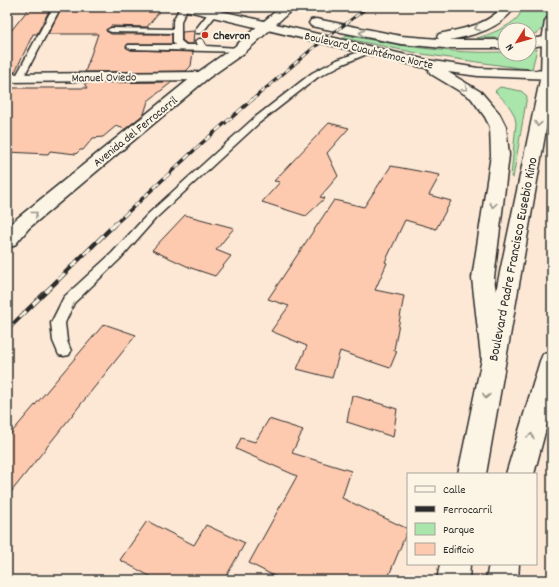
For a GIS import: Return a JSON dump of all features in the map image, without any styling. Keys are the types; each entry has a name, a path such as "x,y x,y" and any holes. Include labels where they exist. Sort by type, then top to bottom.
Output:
{"main road":[{"name":"Boulevard Cuauhtémoc Norte","path":"188,7 217,10 266,26 405,59 478,72 549,81"},
{"path":"401,40 444,37 467,32 495,20 509,7"},
{"name":"Boulevard Cuauhtémoc Norte","path":"286,14 401,40 444,44 497,44"},
{"name":"Avenida del Ferrocarril","path":"7,241 22,224 202,76 239,50 266,26 286,14"},
{"name":"Boulevard Padre Francisco Eusebio Kino","path":"472,473 493,357 549,81 552,21"},
{"path":"537,42 551,40"},
{"path":"405,59 439,72 464,87 485,105 493,116 498,127 500,155 483,278 493,357"},
{"name":"Manuel Oviedo","path":"13,78 202,76"},
{"path":"520,473 552,361"},
{"path":"453,580 455,565"},
{"path":"502,580 504,565"}],"lane":[{"path":"13,78 57,7"},
{"path":"184,7 177,20 177,42 184,47"},
{"path":"204,48 198,35 217,10"},
{"path":"111,30 177,31"},
{"path":"130,47 184,47 239,50"},
{"path":"64,351 60,341 58,323 69,300 116,256 152,216 256,122 315,75 340,62 370,51"}],"green space":[{"path":"523,7 551,7 545,26 537,32 537,22 512,22 520,14"},
{"path":"497,30 497,38 477,38"},
{"path":"346,35 406,46 464,52 497,52 497,62 534,62 532,69 519,68 422,54 343,38"},
{"path":"500,87 521,91 527,96 513,178 511,177 516,123 511,109 495,91"}],"building":[{"path":"30,7 51,7 37,34 33,34 15,72 7,72 7,36"},
{"path":"62,7 163,7 147,27 111,26 106,31 111,34 172,34 172,44 128,44 126,47 131,50 193,52 191,66 186,71 85,72 98,34 48,34"},
{"path":"194,31 193,44 187,44 182,40 182,32"},
{"path":"172,82 148,101 144,114 125,129 116,126 103,137 93,138 83,150 80,150 76,154 50,151 48,154 7,152 7,83 10,83 8,88 87,88 84,83"},
{"path":"329,123 349,128 327,153 338,176 320,197 325,198 306,216 262,202 280,182 274,181"},
{"path":"391,166 440,175 429,195 451,201 436,229 405,220 385,262 387,263 375,290 404,296 394,350 397,351 390,368 340,351 332,378 297,369 307,346 271,331 289,306 268,299 334,200 364,207"},
{"path":"185,215 234,228 216,250 231,256 215,276 191,268 152,250"},
{"path":"104,324 136,335 7,497 7,438"},
{"path":"352,395 397,409 393,437 347,422"},
{"path":"269,419 303,430 292,453 351,471 342,498 407,529 387,580 282,580 249,563 297,476 236,449 241,438 255,442"},
{"path":"147,521 194,545 206,525 245,543 224,580 157,580 120,560"}],"railway":[{"path":"252,100 312,49 368,7"},
{"path":"113,226 202,143 253,99"},
{"path":"7,330 114,225"}],"place":[{"name":"Chevron","path":"205,35"}]}
